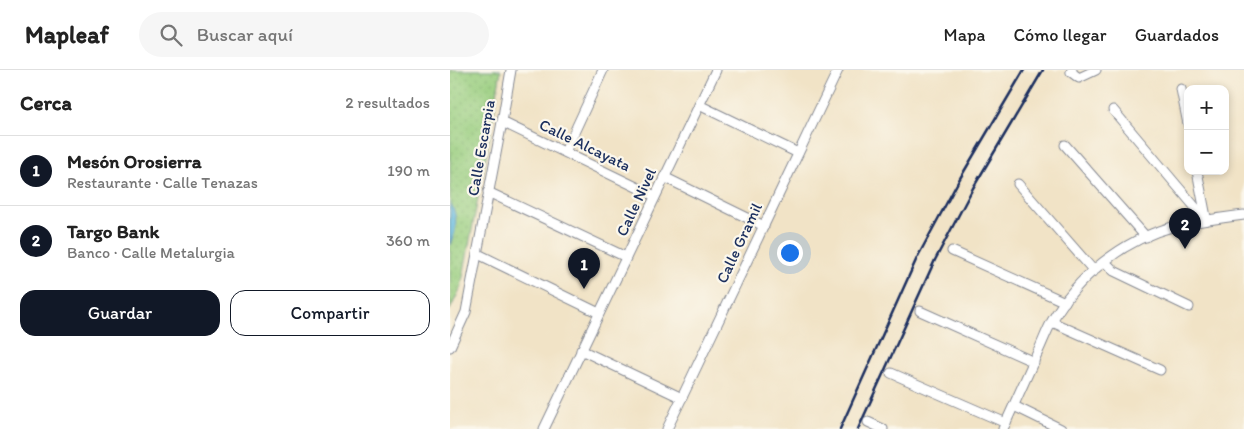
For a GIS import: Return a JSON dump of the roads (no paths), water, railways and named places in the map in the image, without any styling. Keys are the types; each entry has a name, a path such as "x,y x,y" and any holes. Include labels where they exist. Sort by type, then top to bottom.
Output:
{"street":[{"name":"Calle Escarpia","path":"450,347 466,312 511,70"},
{"path":"565,152 603,70"},
{"name":"Calle Nivel","path":"544,429 716,70"},
{"name":"Calle Gramil","path":"667,429 838,70"},
{"path":"1072,71 1079,78 1096,70"},
{"path":"1181,90 1184,105"},
{"path":"699,105 798,153"},
{"path":"1113,110 1206,220"},
{"name":"Calle Alcayata","path":"502,122 655,196"},
{"path":"1065,145 1146,237"},
{"path":"1198,175 1206,220"},
{"path":"664,177 764,226"},
{"path":"1018,184 1094,271"},
{"path":"488,192 626,257"},
{"path":"891,373 1005,426 1052,322 1076,286 1123,249 1146,237 1171,227 1206,220 1242,217"},
{"path":"952,251 1065,302"},
{"path":"478,254 600,313"},
{"path":"1105,262 1114,271 1189,307"},
{"path":"920,311 1034,362"},
{"path":"1052,322 1160,370"},
{"path":"581,350 682,398"},
{"path":"1014,406 1061,429"},
{"path":"868,422 883,429"}],"water":[{"path":"450,202 455,214 456,224 450,245"}],"railway":[{"path":"840,429 917,258 959,180 1024,70"},
{"path":"858,429 935,260 973,188 1043,70"}],"place":[{"name":"Targo Bank","path":"1185,249"},
{"name":"Mesón Orosierra","path":"584,289"}]}
